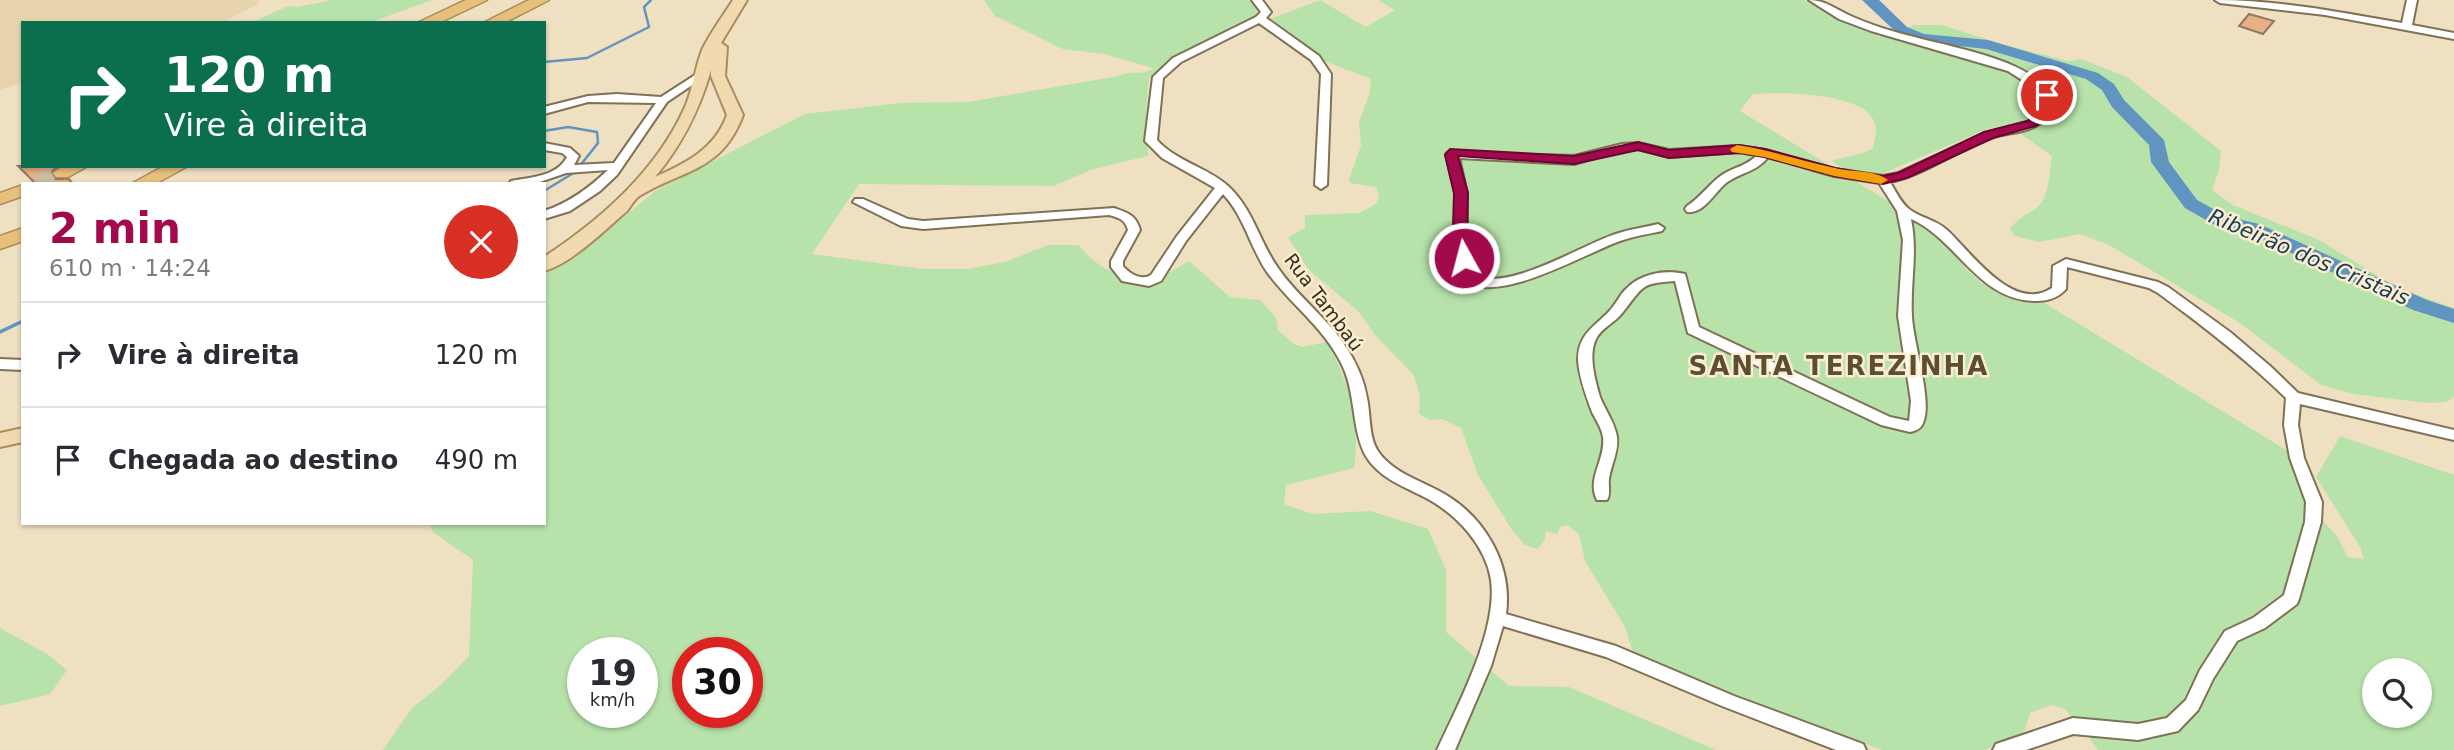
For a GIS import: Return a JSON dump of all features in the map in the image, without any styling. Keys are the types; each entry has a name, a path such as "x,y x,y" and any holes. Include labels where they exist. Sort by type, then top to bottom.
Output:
{"highway":[{"path":"430,21 479,0"},
{"path":"495,21 541,0"},
{"path":"144,182 175,168"},
{"path":"0,199 21,191"},
{"path":"0,243 21,235"}],"main road":[{"path":"546,264 592,232 635,193 668,151 694,102 710,49 740,0"},
{"path":"635,193 706,156 729,132 735,115 717,70 722,32"},
{"path":"694,102 728,99"},
{"path":"668,151 683,157 706,156"},
{"path":"0,440 21,435"}],"street":[{"path":"1257,0 1266,12 1260,19 1315,58 1326,74 1321,186"},
{"path":"1658,228 1617,238 1508,281 1489,285 1476,284 1468,278 1461,247 1461,193 1451,155 1459,152 1574,160 1638,146 1669,154 1723,148 1765,153 1834,172 1883,180 1902,176 1989,135 2032,124 2042,116 2047,95 2028,77 2013,70 1885,32 1814,0"},
{"path":"2220,0 2311,5 2454,36"},
{"path":"2406,27 2412,0"},
{"name":"Rua Tambaú","path":"1260,19 1177,60 1158,77 1151,141 1168,158 1222,187 1245,217 1272,268 1341,349 1360,393 1363,427 1375,458 1391,471 1436,495 1455,509 1494,562 1500,582 1498,618 1466,705 1446,750"},
{"path":"546,214 580,201 618,166 666,98 703,73"},
{"path":"546,110 564,103 602,97 666,98 682,95 694,102"},
{"path":"546,146 566,150 573,156 566,169"},
{"path":"1691,209 1704,201 1722,180 1751,169 1765,153"},
{"path":"522,182 566,169 618,166"},
{"path":"1602,496 1601,481 1610,446 1610,435 1593,397 1585,359 1590,337 1618,310 1637,285 1651,278 1680,276 1693,330 1886,421 1910,427 1916,423 1918,401 1905,316 1909,257 1903,211 1883,180"},
{"path":"859,202 905,223 923,225 1090,211 1119,213 1132,222 1134,230 1117,267 1127,278 1149,282 1156,278 1181,239 1222,187"},
{"path":"1903,211 1936,227 1989,281 2018,296 2031,298 2052,295 2059,289 2059,266 2066,263 2153,285 2225,335 2293,397 2454,435"},
{"path":"0,365 21,365"},
{"path":"2002,750 2073,726 2138,732 2172,725 2192,705 2206,675 2231,635 2259,623 2291,599 2313,522 2314,502 2297,458 2291,425 2293,397"},
{"path":"1498,618 1610,651 1728,701 1857,750"}],"shaded area":[{"path":"0,0 260,0 256,5 225,21 21,21 21,83 0,90"}],"green space":[{"path":"332,0 432,0 374,21 255,21 288,6 297,7"},
{"path":"984,0 1248,0 1255,4 1257,11 1252,21 1167,65 1149,78 1146,112 1148,156 1093,169 1054,186 859,184 812,254 923,269 967,269 1005,262 1048,245 1079,245 1101,266 1148,285 1189,261 1230,297 1260,300 1276,318 1278,330 1294,344 1302,347 1327,342 1341,371 1354,419 1354,468 1286,485 1284,504 1312,514 1370,511 1428,529 1446,570 1446,632 1509,686 1569,687 1716,750 383,750 412,708 441,685 469,656 473,560 433,532 430,525 546,525 546,274 606,232 655,191 805,114 901,103 968,102 1145,72 1153,68 1104,54 1063,49 995,16"},
{"path":"1320,0 1366,27 1395,10 1378,0 1804,0 1830,15 1880,37 1914,25 1942,25 2068,61 2081,59 2127,77 2221,151 2219,170 2212,190 2233,205 2319,240 2398,288 2454,308 2454,397 2446,402 2427,403 2354,394 2321,385 2240,323 2109,245 2080,234 2039,242 2015,236 2010,229 2044,199 2052,156 2008,125 1987,129 1879,175 1843,168 1831,161 1873,148 1876,127 1866,111 1854,104 1819,96 1753,94 1740,111 1939,232 1966,269 1982,283 2004,296 2022,301 2038,299 2288,451 2309,519 2288,597 2230,631 2171,724 2136,730 2075,722 2065,709 2051,705 2030,713 2024,732 1985,750 1882,750 1697,680 1633,652 1625,627 1585,561 1579,534 1567,525 1560,527 1557,534 1546,531 1545,539 1538,549 1525,545 1512,530 1478,475 1461,428 1442,419 1430,420 1419,414 1420,395 1413,374 1375,335 1359,312 1309,270 1288,237 1305,228 1305,215 1359,213 1376,204 1379,195 1376,187 1350,183 1349,179 1361,146 1359,122 1369,95 1371,79 1319,59 1268,22"},
{"path":"2340,436 2454,475 2454,750 2098,750 2085,732 2177,727 2235,639 2297,599 2321,519 2337,536 2348,557 2364,559 2360,547 2316,477"},
{"path":"0,628 47,654 67,670 50,694 0,706"}],"building":[{"path":"2249,14 2274,21 2263,34 2239,26"},
{"path":"18,166 56,168 50,173 54,179 69,179 71,182 34,182"}],"waterway":[{"name":"Ribeirão dos Cristais","path":"546,62 587,58 649,27 644,7 651,0"},
{"name":"Ribeirão dos Cristais","path":"1870,0 1902,30 1921,38 1988,45 2092,76 2108,87 2118,103 2158,144 2160,162 2191,204 2220,220 2252,228 2420,305 2454,316"},
{"name":"Ribeirão dos Cristais","path":"546,131 568,127 597,132 598,143 575,172 546,190"},
{"name":"Ribeirão dos Cristais","path":"0,332 21,322"}],"tunnel":[{"path":"42,182 62,173"}],"slow traffic":[{"path":"1737,149 1765,153 1860,178 1881,180"}],"district":[{"name":"SANTA TEREZINHA","path":"1839,366"}],"route":[{"path":"1464,258 1460,227 1461,193 1451,155 1455,152 1574,160 1622,147 1638,146 1669,154 1723,148 1739,149 1765,153 1860,178 1883,180 1902,176 1989,135 2032,124 2046,109 2047,95"}]}
